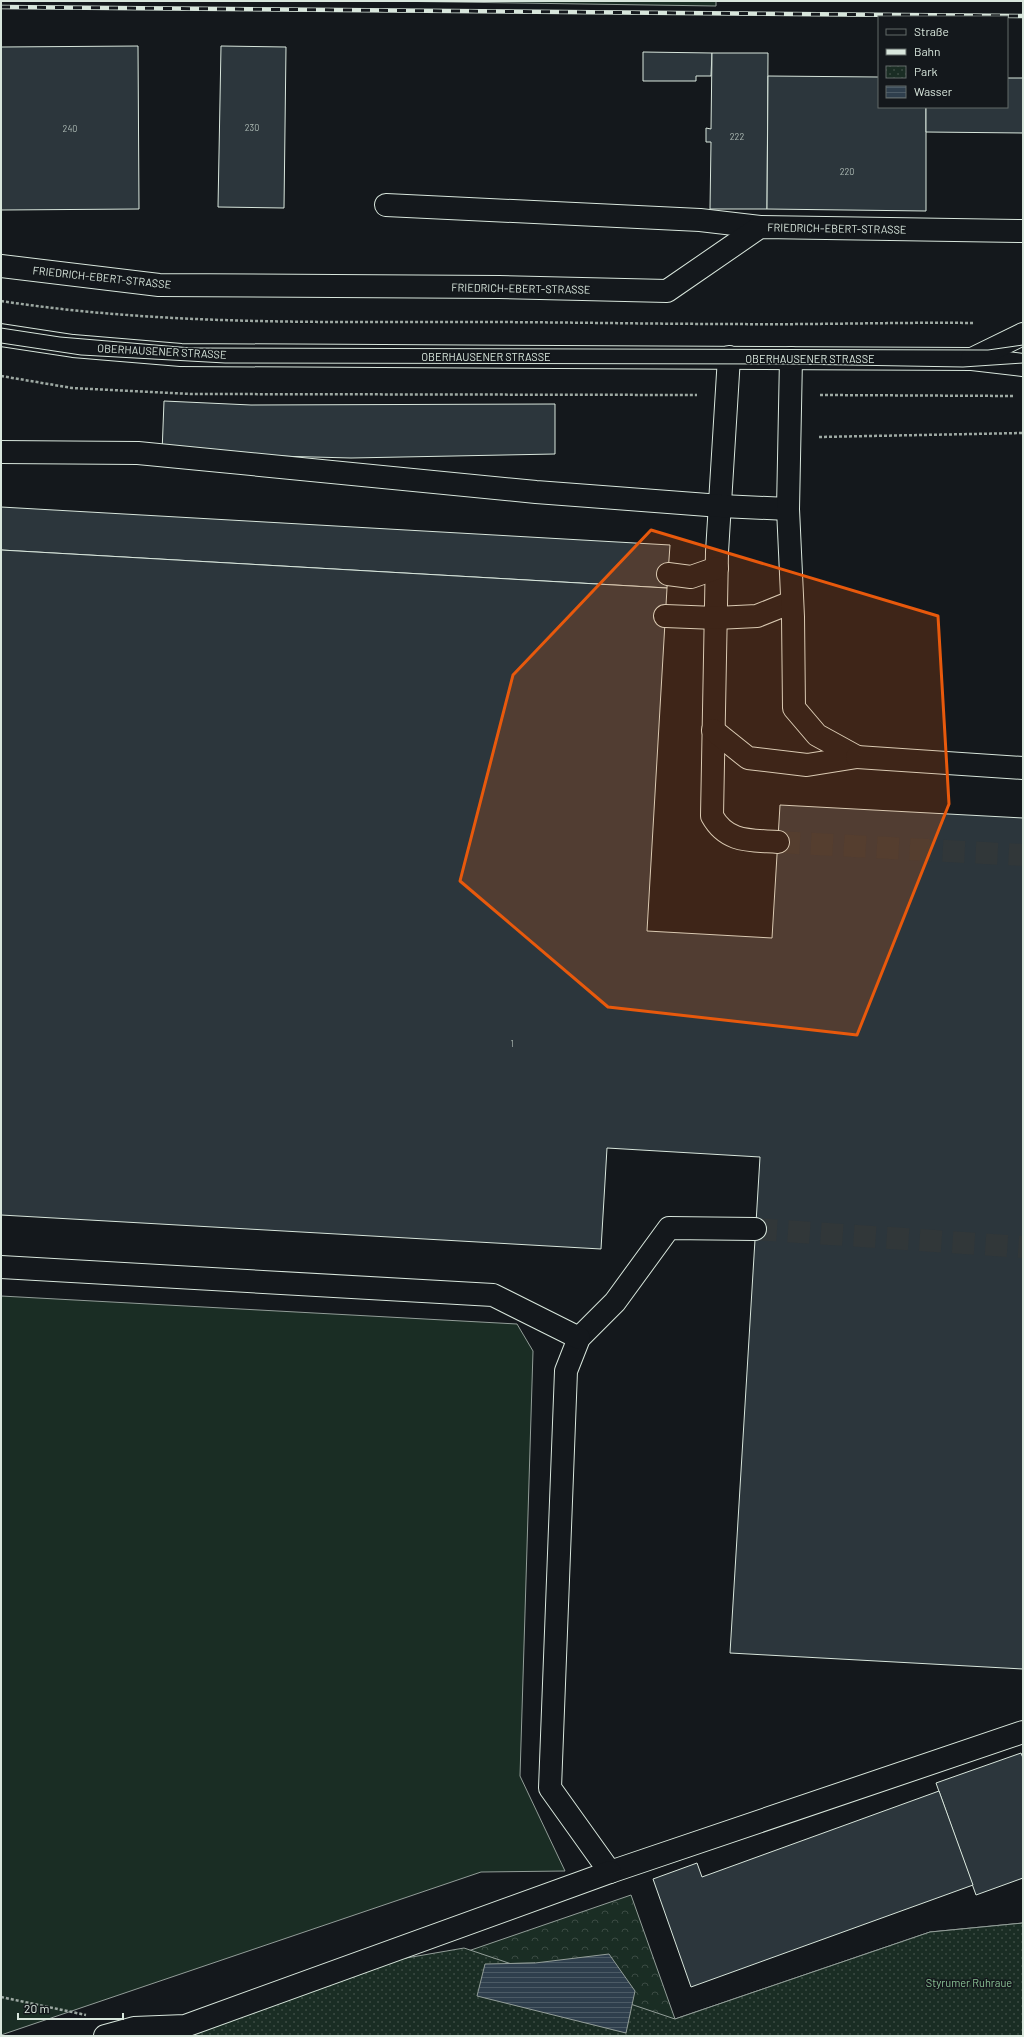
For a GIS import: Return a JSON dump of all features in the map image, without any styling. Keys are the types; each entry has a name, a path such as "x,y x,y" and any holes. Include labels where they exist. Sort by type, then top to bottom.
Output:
{"main road":[{"path":"386,205 700,220 760,226"},
{"name":"FRIEDRICH-EBERT-STRASSE","path":"1,266 159,285 500,287 667,291 760,226 1023,231"},
{"name":"OBERHAUSENER STRASSE","path":"972,359 1023,334"},
{"name":"OBERHAUSENER STRASSE","path":"1,335 73,346 181,355 972,359 1023,365"},
{"path":"729,357 717,568 712,816 718,828 738,839 778,842"},
{"path":"791,358 788,509 794,708 817,735 857,757"},
{"path":"1,452 138,453 536,492 721,506 788,509"},
{"path":"668,574 691,577 717,568"},
{"path":"666,616 716,618 757,616 792,602"},
{"path":"713,730 748,758 807,765 857,757 1023,768"},
{"path":"610,1872 550,1788 566,1371 579,1338 615,1302 669,1228 755,1229"},
{"path":"1,1267 493,1295 579,1338"},
{"path":"105,2036 134,2028 185,2026 610,1872 1023,1732"}],"path":[{"path":"1,302 62,311 202,320 357,323 978,323"},
{"path":"1,376 72,388 192,394 727,395"},
{"path":"790,395 1023,396"},
{"path":"789,438 1023,433"},
{"path":"1,1997 91,2016"}],"highlighted area":[{"path":"651,530 938,616 949,804 857,1035 608,1007 460,881 513,675"}],"green space":[{"path":"384,1 716,1 716,6"},
{"path":"1,1296 517,1324 533,1351 520,1776 565,1871 481,1872 1,2035"},
{"name":"Styrumer Ruhraue","path":"631,1895 675,2019 930,1932 1023,1923 1023,2036 221,2036","holes":["535,1963 477,1995 485,1964"]},
{"name":"Styrumer Ruhraue","path":"1023,1923 1023,2036 179,2036 354,1967 464,1948 675,2019 930,1932"}],"water":[{"path":"609,1954 635,1991 626,2033 477,1996 485,1964 535,1963"}],"building":[{"path":"138,46 139,209 1,210 1,47"},
{"path":"221,46 286,47 284,208 218,207"},
{"path":"643,52 712,53 711,76 696,76 696,81 643,81"},
{"path":"712,53 768,53 767,209 710,209 711,142 706,142 706,128 711,129"},
{"path":"768,76 878,77 878,108 926,108 926,211 767,209"},
{"path":"1008,78 1023,78 1023,133 926,132 926,108 1008,108"},
{"path":"164,401 251,405 555,404 555,454 351,458 162,453"},
{"path":"1,507 670,545 667,588 1,550"},
{"path":"1,550 667,588 647,931 772,938 780,805 1023,818 1023,1669 730,1653 760,1157 607,1148 601,1249 1,1215"},
{"path":"1021,1753 1023,1758 1023,1878 976,1895 936,1783"},
{"path":"939,1791 973,1885 691,1987 653,1879 697,1863 702,1877"}],"tunnel":[{"path":"778,842 1023,855"},
{"path":"755,1229 1023,1247"}],"tram line":[{"path":"1,328 60,337 191,348 988,350 1023,345"},
{"path":"1,343 81,355 225,363 790,364 963,367 1023,363"}],"railway":[{"path":"1,7 1023,16"}]}
